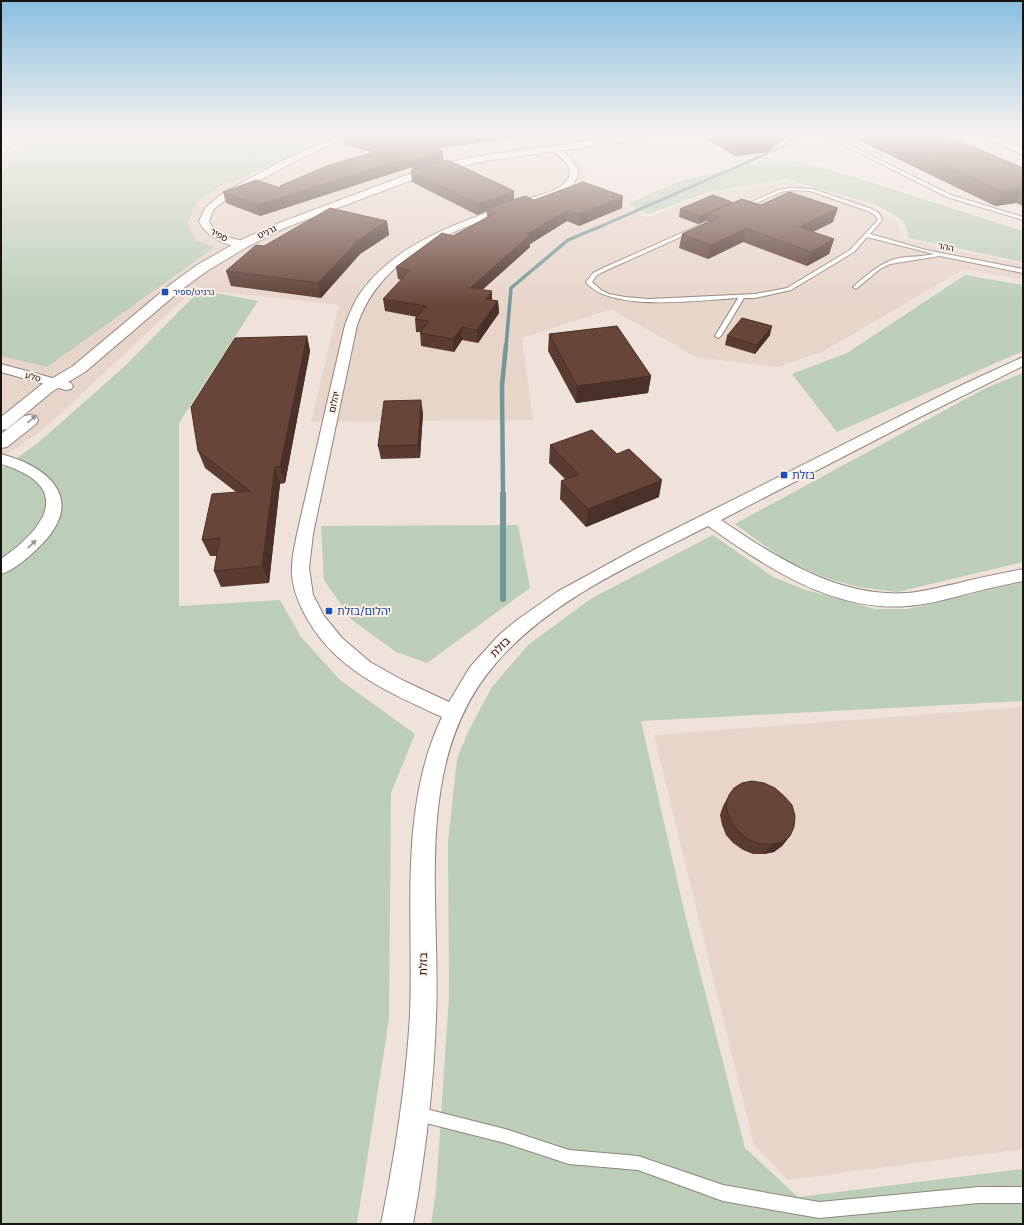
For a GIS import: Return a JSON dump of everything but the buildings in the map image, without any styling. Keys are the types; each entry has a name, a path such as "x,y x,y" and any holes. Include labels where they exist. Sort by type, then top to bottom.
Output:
{"street":[{"name":"ספיר","path":"233,191 209,209 205,215 204,221 209,230 223,238 243,244"},
{"name":"גרניט","path":"60,384 79,370 189,277 216,259 243,244 314,212 373,191"},
{"name":"יהלום","path":"453,714 397,687 363,668 336,643 317,621 304,595 300,568 305,534 351,325 365,294 389,268 422,245 481,219 555,191"},
{"name":"בזלת","path":"396,1224 408,1169 423,1015 424,845 429,793 439,749 453,714 470,684 488,659 509,637 531,618 554,602 602,574 1023,361"},
{"name":"סלע","path":"1,368 60,384"},
{"path":"1,425 60,384"},
{"path":"1,443 50,404 60,384"},
{"path":"1,459 24,466 38,474 48,484 53,496 54,508 49,523 38,538 20,555 1,568"},
{"path":"709,519 761,556 792,573 827,588 861,597 899,600 928,597 1023,574"}],"lane":[{"path":"780,191 605,269 595,274 589,282 592,288 600,292 634,300 649,301 755,296 789,289 852,250 880,220 877,214 870,210 814,191"},
{"path":"940,191 950,196 1023,219"},
{"name":"ההר","path":"866,235 940,254 1023,271"},
{"path":"856,287 882,266 895,261 930,258 940,254"},
{"path":"718,336 742,297"},
{"path":"414,1113 505,1136 569,1157 638,1163 723,1192 818,1210 978,1195 1023,1195"}],"shaded area":[{"path":"1,191 592,191 647,218 711,193 722,191 821,191 869,205 896,221 904,239 1023,264 1023,280 964,269 822,352 778,367 696,357 611,309 522,338 533,420 311,422 339,305 194,289 43,430 1,459"},
{"path":"1023,707 1023,1149 788,1180 754,1145 654,735"}],"green space":[{"path":"1,191 213,191 197,202 188,223 195,240 215,247 47,367 1,356"},
{"path":"657,191 714,191 648,214 628,204"},
{"path":"829,191 899,191 1023,231 1023,262 909,238 904,221 877,205"},
{"path":"965,275 1023,285 1023,351 837,432 792,374 847,353"},
{"path":"200,290 258,301 179,423 179,606 280,600 301,637 340,680 415,734 391,793 389,1019 357,1224 1,1224 1,469 39,442 124,367"},
{"path":"1023,373 1023,562 897,592 858,587 823,577 785,560 735,524 984,389"},
{"path":"518,525 530,588 427,663 396,652 352,620 324,580 321,526"},
{"path":"713,535 773,577 803,589 875,609 907,609 1023,582 1023,701 641,721 683,906 745,1148 798,1197 1023,1169 1023,1224 431,1224 436,1191 449,996 448,841 457,759 468,732 492,687 528,645 592,598"}],"waterway":[{"path":"597,228 681,191"},
{"path":"506,346 511,288 568,240 599,227"},
{"path":"503,495 502,385 506,345"},
{"path":"503,495 503,599"}],"place":[{"name":"גרניט/ספיר","path":"165,292"},
{"name":"בזלת","path":"784,475"},
{"name":"יהלום/בזלת","path":"329,611"}]}
